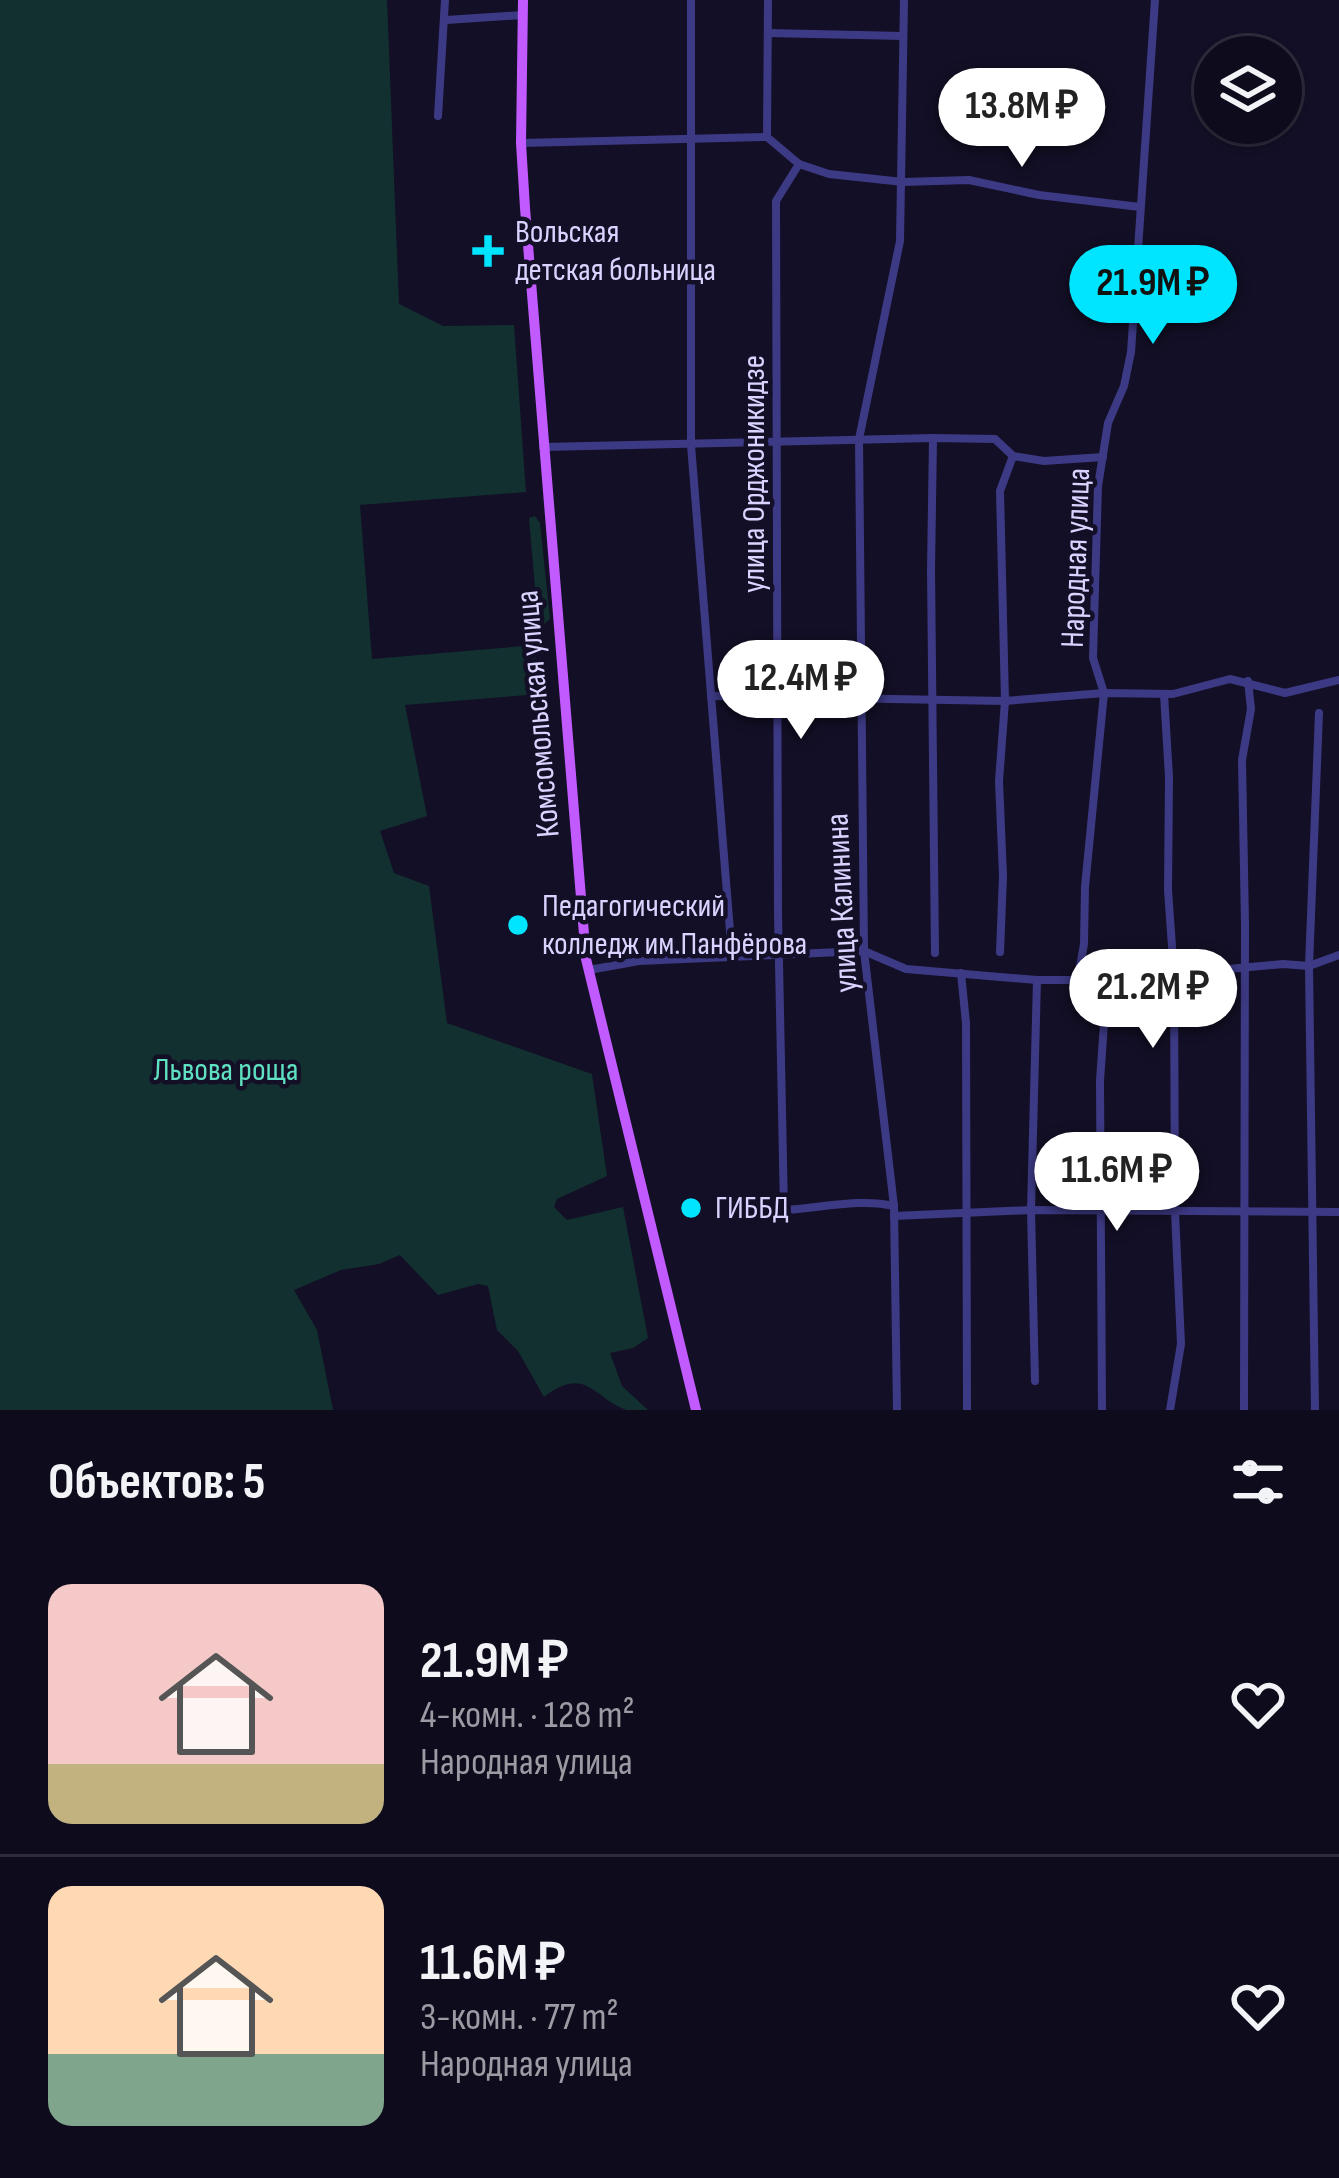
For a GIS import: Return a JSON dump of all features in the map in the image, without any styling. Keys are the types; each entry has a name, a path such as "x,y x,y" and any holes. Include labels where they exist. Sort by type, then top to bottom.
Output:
{"main road":[{"name":"Комсомольская улица","path":"524,0 521,143 588,970 697,1410"}],"street":[{"path":"439,116 446,0"},
{"path":"692,0 691,445 732,956"},
{"path":"767,0 767,137"},
{"name":"улица Калинина","path":"897,1410 894,1211 864,951 859,440 896,274 903,182 904,0"},
{"name":"Народная улица","path":"1078,978 1104,693 1094,658 1098,487 1108,423 1124,386 1131,352 1155,0"},
{"path":"446,20 523,15"},
{"path":"768,33 903,35"},
{"path":"521,143 767,137 799,164 829,174 903,182 969,180 1039,195 1140,207"},
{"name":"улица Орджоникидзе","path":"799,164 776,201 784,1210 854,1207 869,1200 894,1211"},
{"path":"543,448 933,438 995,440 1013,455 1078,461 1103,457"},
{"path":"933,438 935,953"},
{"path":"1000,952 999,781 1005,701 1000,491 1013,455"},
{"path":"711,696 1005,701 1104,693 1164,694 1207,683 1248,681 1285,693 1339,680"},
{"path":"1244,1410 1242,760 1251,710 1248,681"},
{"path":"1164,694 1181,1344 1170,1410"},
{"path":"1315,1410 1309,966 1319,712"},
{"path":"588,970 639,962 864,951 906,970 1107,980 1282,964 1309,966 1339,955"},
{"path":"961,974 966,1023 967,1410"},
{"path":"1035,1381 1031,1210 1037,980"},
{"path":"1102,1410 1100,1081 1107,980"},
{"path":"894,1211 1339,1212"}],"green space":[{"name":"Львова роща","path":"0,0 387,0 399,304 443,326 514,325 526,492 360,505 372,659 535,645 540,694 405,705 427,816 380,831 394,873 429,886 447,1023 592,1074 607,1176 557,1199 554,1207 567,1220 623,1207 648,1338 633,1348 610,1353 622,1386 648,1410 627,1410 580,1384 558,1388 544,1397 518,1351 497,1330 488,1286 478,1284 438,1295 400,1255 341,1270 294,1290 317,1330 333,1410 0,1410"},
{"path":"535,516 540,523 550,619 544,624 538,622 529,518"}],"place":[{"name":"Вольская детская больница","path":"488,251"},
{"name":"Педагогический колледж им.Панфёрова","path":"518,925"},
{"name":"ГИББД","path":"691,1208"}]}
